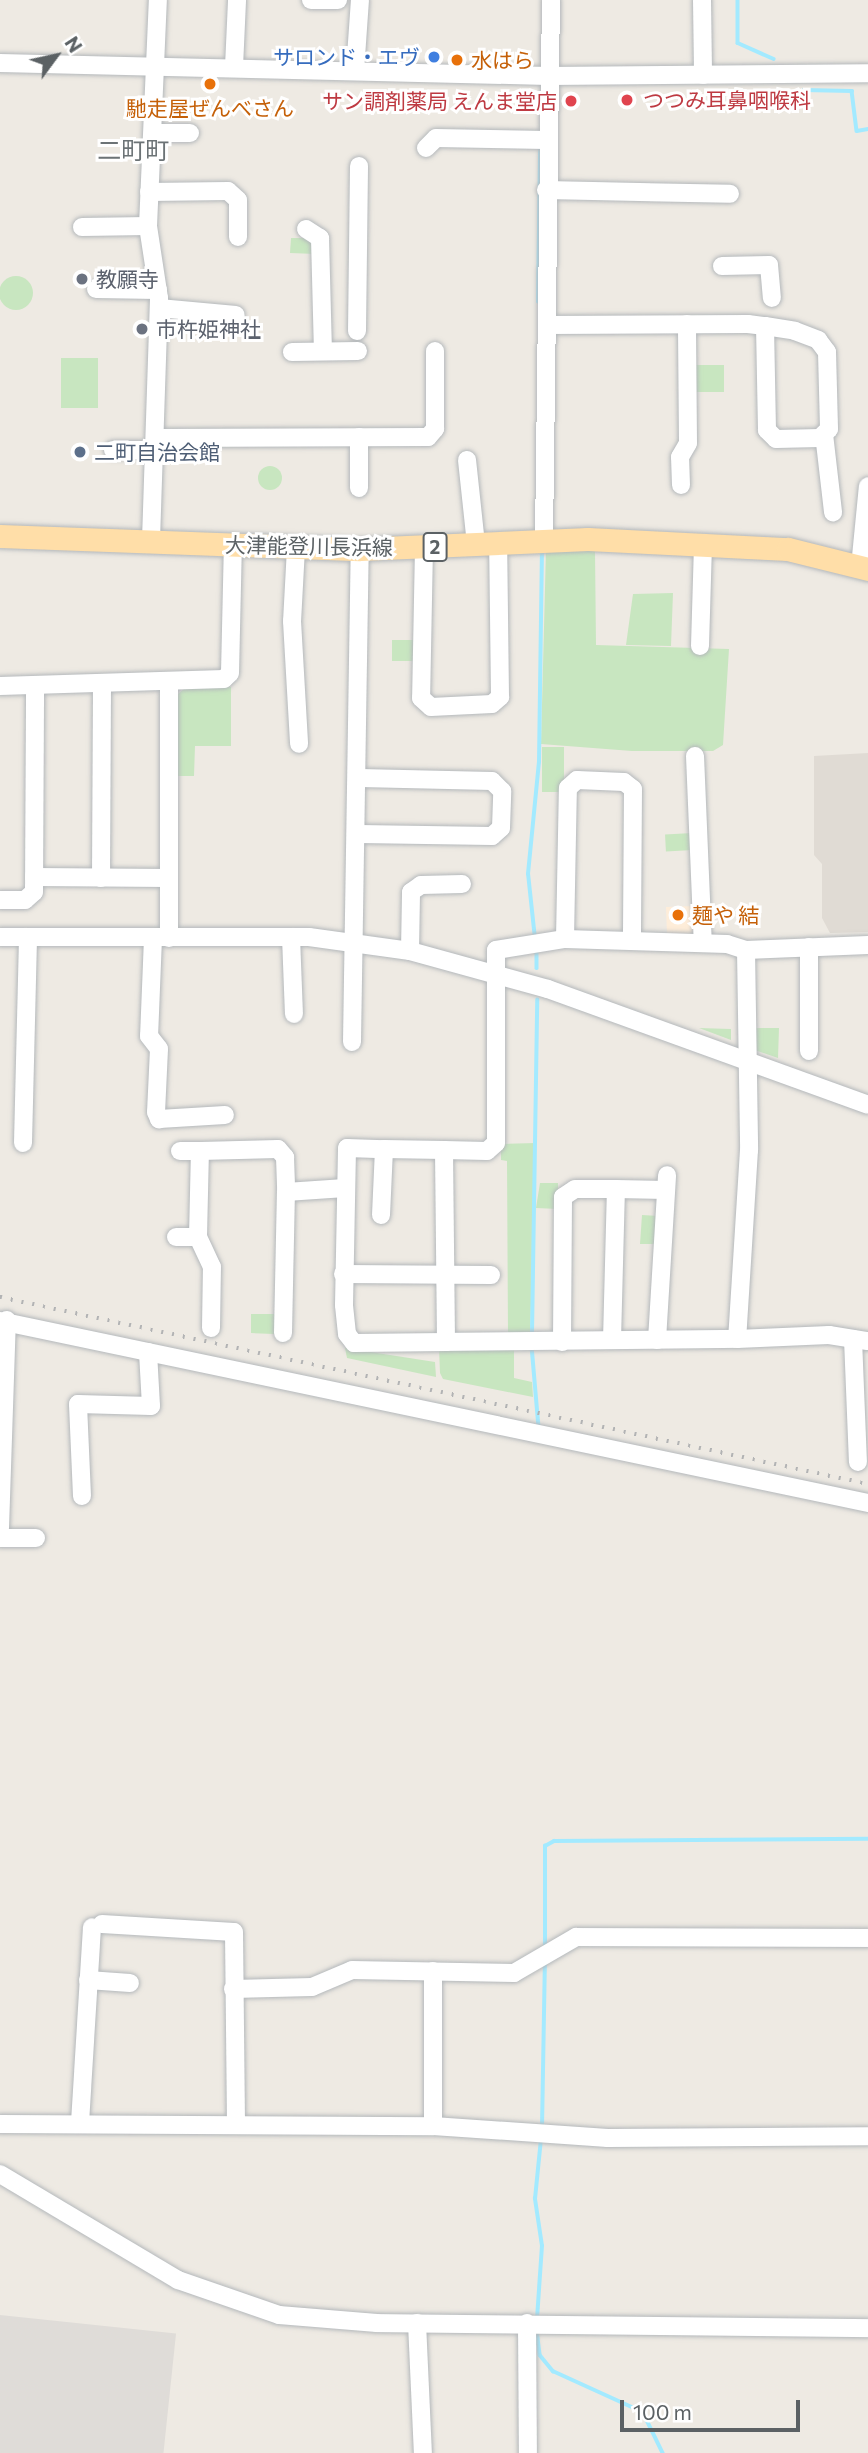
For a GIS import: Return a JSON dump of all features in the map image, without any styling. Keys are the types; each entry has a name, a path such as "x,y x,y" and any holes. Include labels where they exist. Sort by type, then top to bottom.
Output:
{"main road":[{"name":"大津能登川長浜線","path":"0,536 360,549 544,539 702,544 788,549 864,568"}],"street":[{"path":"151,540 159,444 159,299 150,232 149,192 158,0"},
{"path":"233,67 237,0"},
{"path":"311,0 338,0"},
{"path":"355,71 360,0"},
{"path":"544,539 546,140 551,0"},
{"path":"702,0 703,75"},
{"path":"0,63 157,64 548,76 868,73"},
{"path":"153,133 190,133"},
{"path":"426,148 436,138 546,140"},
{"path":"357,331 359,166"},
{"path":"546,190 730,194"},
{"path":"149,192 228,191 237,200 238,237"},
{"path":"82,227 150,232"},
{"path":"306,229 320,238 323,351"},
{"path":"722,266 769,265 772,298"},
{"path":"96,289 236,315"},
{"path":"681,485 680,457 688,443 687,324"},
{"path":"547,325 765,326 818,340 827,352 824,434 833,512"},
{"path":"765,326 767,430 776,439 824,434"},
{"path":"292,352 358,351"},
{"path":"113,450 159,444 359,437 428,438 435,429 435,351"},
{"path":"359,437 359,488"},
{"path":"424,547 421,698 431,707 492,704 500,697 487,543 467,460"},
{"path":"864,568 868,486"},
{"path":"700,646 702,544"},
{"path":"0,686 224,679 230,673 233,545"},
{"path":"296,548 292,621 299,744"},
{"path":"352,1042 350,940 359,834 360,778 360,549"},
{"path":"169,681 169,878 149,1036 159,1049 156,1112 159,1119 225,1115"},
{"path":"101,878 102,683"},
{"path":"0,900 25,900 34,892 35,685"},
{"path":"695,756 703,943"},
{"path":"359,834 492,836 501,815 502,791 492,781 360,778"},
{"path":"565,939 568,788 577,780 624,782 633,789 632,940"},
{"path":"34,877 169,878"},
{"path":"410,951 411,892 421,885 462,884"},
{"path":"0,937 291,937 350,940 410,951 492,972 868,1105"},
{"path":"23,1143 28,937"},
{"path":"291,937 294,1014"},
{"path":"858,1462 860,1340 354,1343 347,1334 343,1274 347,1148 487,1151 496,1143 492,972 496,950 536,940 565,939 703,943 746,950 868,945"},
{"path":"809,947 809,1051"},
{"path":"737,1339 748,1150 746,950"},
{"path":"180,1151 278,1149 285,1157 283,1333"},
{"path":"381,1215 384,1149"},
{"path":"444,1150 446,1342"},
{"path":"201,1151 198,1237 212,1267 211,1328"},
{"path":"562,1342 563,1197 575,1189 616,1189 667,1182 657,1340"},
{"path":"286,1192 345,1188"},
{"path":"612,1340 616,1189"},
{"path":"176,1237 198,1237"},
{"path":"343,1274 491,1275"},
{"path":"0,1528 4,1320 868,1503"},
{"path":"82,1496 78,1404 151,1406 148,1352"},
{"path":"0,1538 36,1538"},
{"path":"80,2123 88,1980 97,1926 234,1932 236,2124"},
{"path":"233,1989 312,1987 352,1970 514,1973 576,1937 868,1938"},
{"path":"433,1971 433,2126"},
{"path":"88,1980 130,1983"},
{"path":"0,2124 433,2126 608,2138 868,2136"},
{"path":"0,2174 178,2280 238,2304 279,2315 418,2323 868,2328"},
{"path":"418,2323 423,2453"},
{"path":"527,2323 528,2453"}],"shaded area":[{"path":"868,753 868,932 830,933 822,918 822,864 814,855 814,756"},
{"path":"696,906 697,930 690,936 667,935 666,907"},
{"path":"0,2315 176,2334 163,2453 0,2453"}],"green space":[{"path":"291,238 309,238 316,254 290,253"},
{"path":"16,276 28,281 33,293 28,305 16,310 4,305 -1,293 4,281"},
{"path":"61,358 98,358 98,408 61,408"},
{"path":"693,365 724,365 724,392 693,392"},
{"path":"270,466 281,473 282,478 275,489 270,490 259,483 258,478 265,467"},
{"path":"546,549 595,551 596,645 729,649 723,745 713,751 632,751 541,744"},
{"path":"673,593 671,646 626,645 633,594"},
{"path":"392,640 414,640 414,661 392,661"},
{"path":"231,687 231,746 195,746 194,776 177,776 178,694 184,689"},
{"path":"542,747 564,747 564,792 542,792"},
{"path":"692,833 693,850 666,851 665,834"},
{"path":"699,1028 731,1029 731,1040"},
{"path":"750,1028 779,1028 778,1058 749,1048"},
{"path":"536,1143 530,1336 508,1336 507,1161 501,1160 501,1144"},
{"path":"540,1183 558,1183 558,1209 536,1208"},
{"path":"642,1215 659,1216 654,1244 640,1244"},
{"path":"251,1314 277,1314 274,1334 251,1333"},
{"path":"514,1347 514,1378 532,1382 533,1397 443,1379 440,1373 439,1348"},
{"path":"345,1348 435,1362 436,1377 347,1358"}],"waterway":[{"path":"738,0 738,43 774,59"},
{"path":"804,90 852,91 857,131 868,129"},
{"path":"538,302 540,150"},
{"path":"535,939 528,874 539,762 542,549"},
{"path":"537,950 537,968"},
{"path":"532,1334 537,1000"},
{"path":"532,1346 539,1427"},
{"path":"545,1949 545,1846 554,1841 868,1839"},
{"path":"542,2128 545,1961"},
{"path":"537,2319 542,2246 535,2199 541,2139"},
{"path":"537,2330 540,2355 553,2371 643,2412 663,2453"}],"railway":[{"path":"0,1297 868,1484"}],"place":[{"name":"サロンド・エヴ","path":"434,57"},
{"name":"水はら","path":"457,60"},
{"name":"馳走屋ぜんべさん","path":"210,84"},
{"name":"つつみ耳鼻咽喉科","path":"627,100"},
{"name":"サン調剤薬局 えんま堂店","path":"571,101"},
{"name":"教願寺","path":"82,279"},
{"name":"市杵姫神社","path":"142,329"},
{"name":"二町自治会館","path":"80,452"},
{"name":"麺や 結","path":"678,915"}],"district":[{"name":"二町町","path":"133,150"}]}
